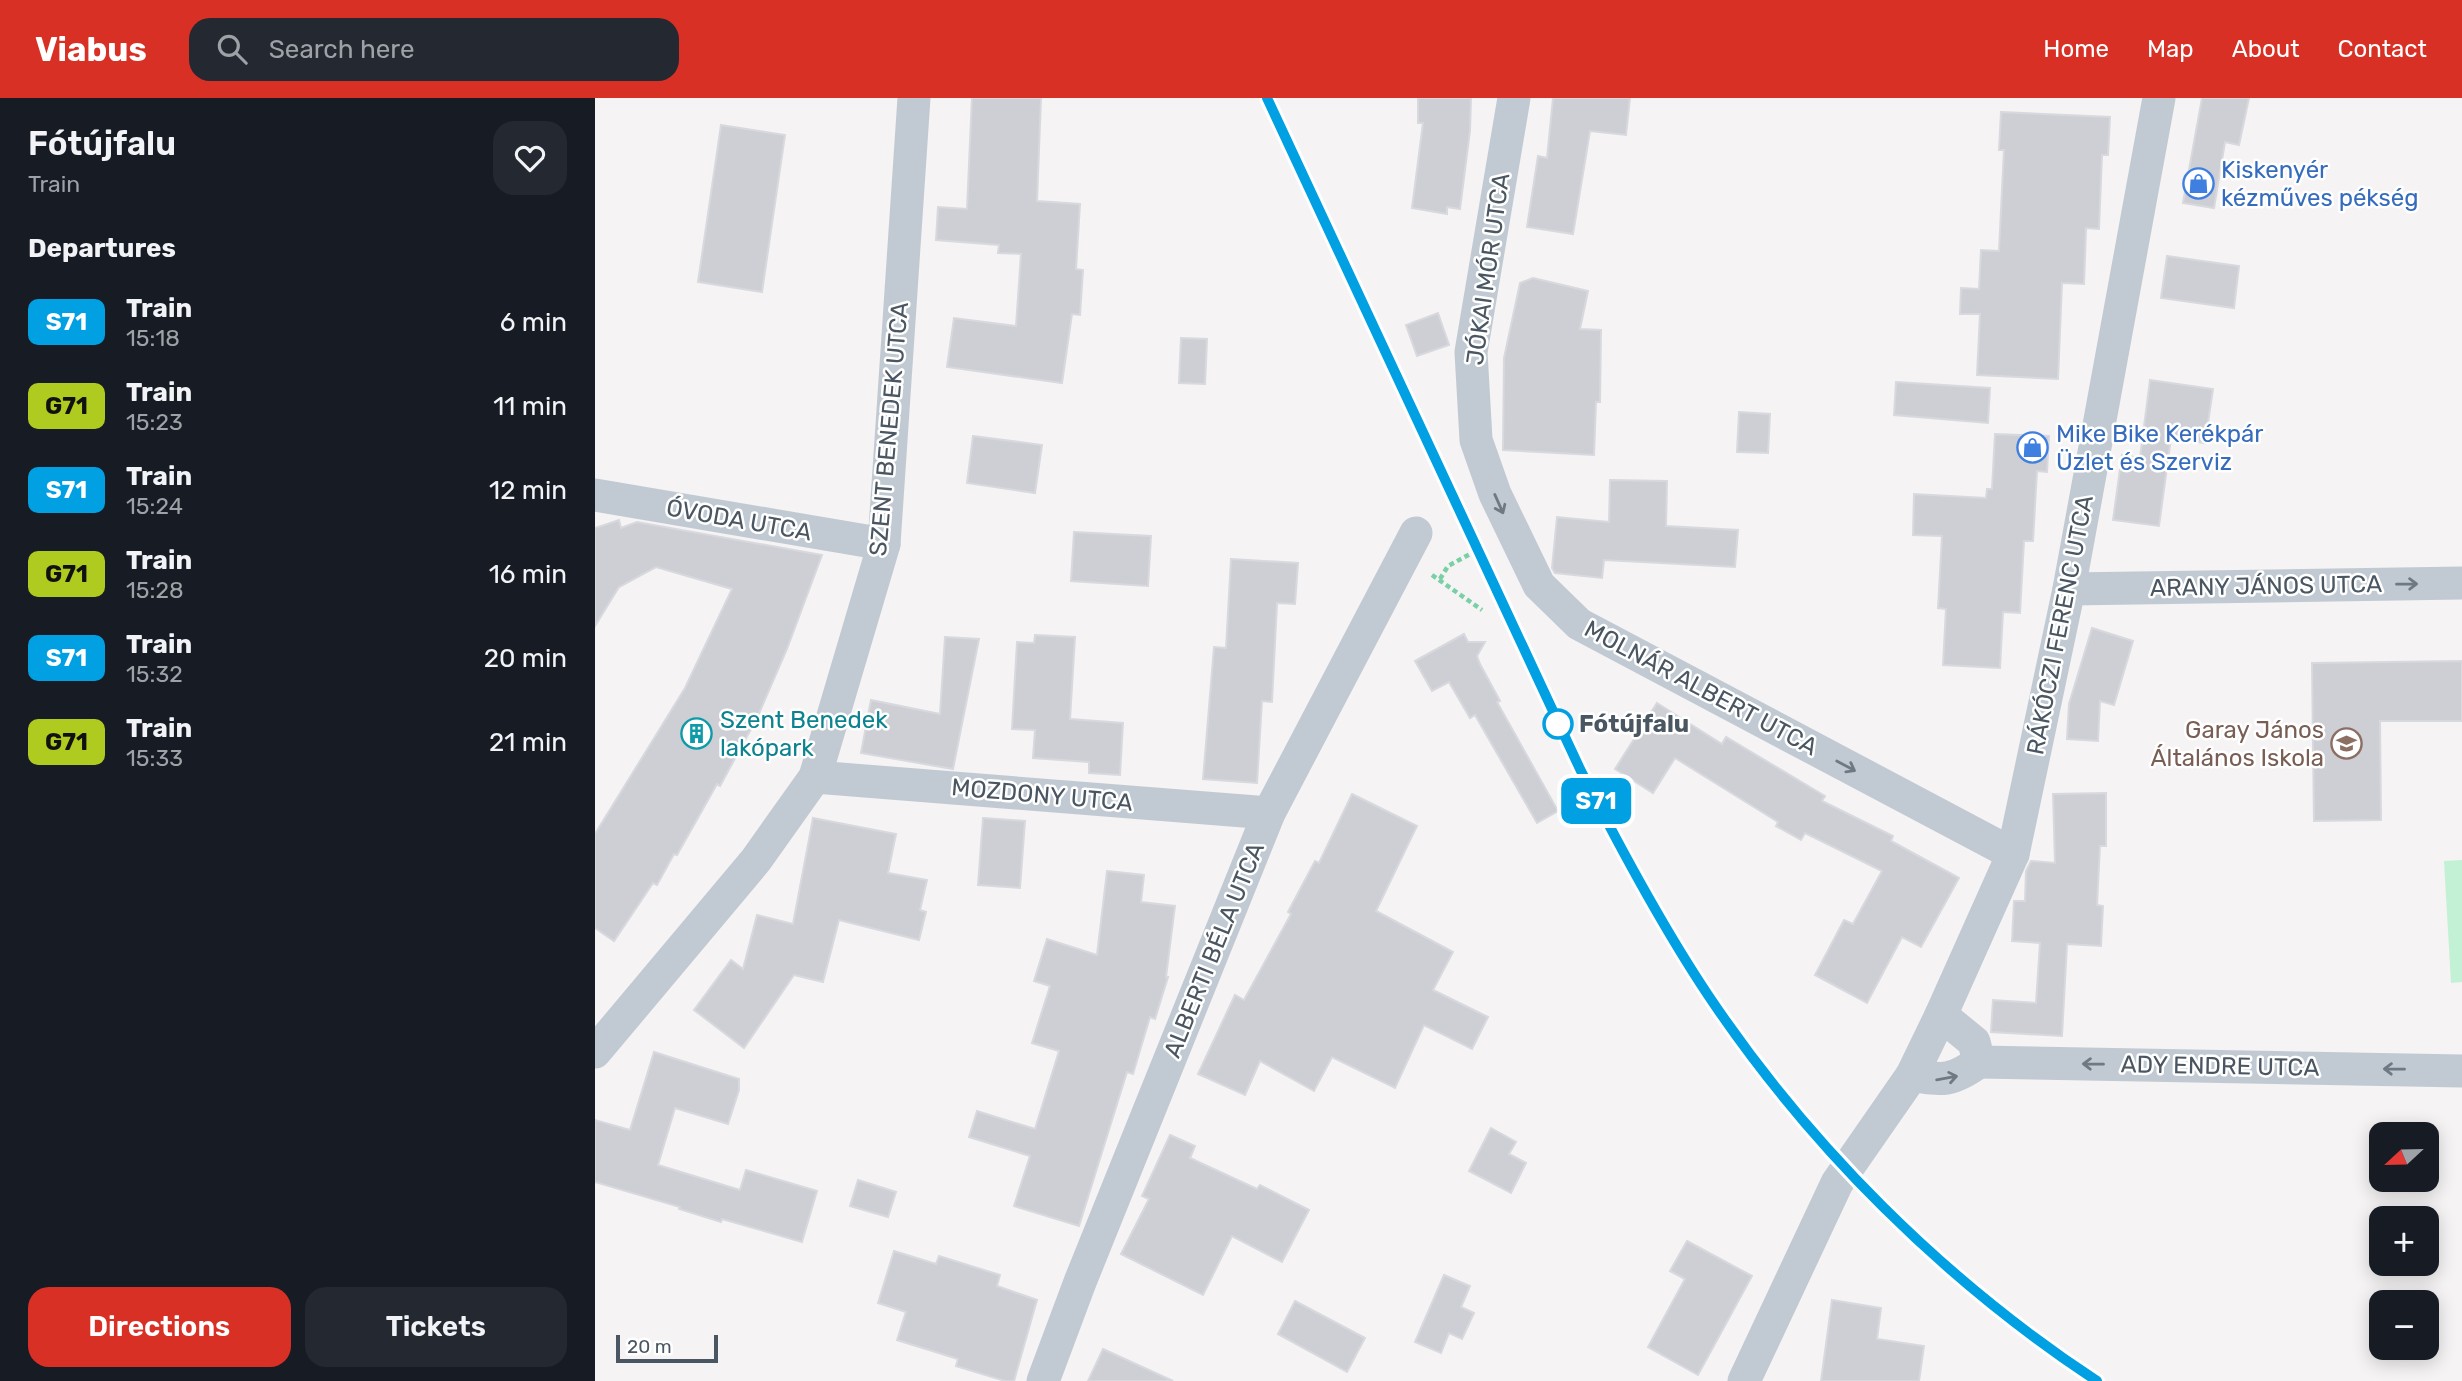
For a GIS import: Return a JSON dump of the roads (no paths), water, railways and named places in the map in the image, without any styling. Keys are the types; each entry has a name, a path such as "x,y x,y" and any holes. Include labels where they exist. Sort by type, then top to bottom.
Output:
{"street":[{"name":"SZENT BENEDEK UTCA","path":"595,1052 756,860 815,777 884,544 913,98"},
{"name":"JÓKAI MÓR UTCA","path":"1476,440 1471,352 1514,98"},
{"name":"RÁKÓCZI FERENC UTCA","path":"1744,1381 1837,1183 1912,1075 2013,854 2069,589 2159,98"},
{"name":"MOLNÁR ALBERT UTCA","path":"1476,440 1495,494 1539,585 1579,624 2013,854"},
{"name":"ÓVODA UTCA","path":"595,495 884,544"},
{"name":"ALBERTI BÉLA UTCA","path":"1043,1381 1080,1282 1269,813 1409,546"},
{"name":"ARANY JÁNOS UTCA","path":"2069,589 2462,583"},
{"name":"MOZDONY UTCA","path":"815,777 1269,813"},
{"path":"1941,1016 1974,1042 1979,1062"},
{"name":"ADY ENDRE UTCA","path":"1912,1075 1937,1080 1959,1075 1979,1062 2462,1071"}],"railway":[{"path":"1267,98 1580,769 1641,884 1690,968 1748,1051 1791,1105 1884,1207 1934,1255 1987,1299 2041,1342 2097,1381"}],"train":[{"name":"S71","path":"1267,98 1580,769 1659,917 1708,995 1812,1130 1874,1197 1937,1257 2003,1312 2097,1381"}],"place":[{"name":"Kiskenyér kézműves pékség","path":"2198,184"},
{"name":"Mike Bike Kerékpár Üzlet és Szerviz","path":"2033,448"},
{"name":"Fótújfalu","path":"1558,724"},
{"name":"Szent Benedek lakópark","path":"697,734"},
{"name":"Garay János Általános Iskola","path":"2347,744"}]}
